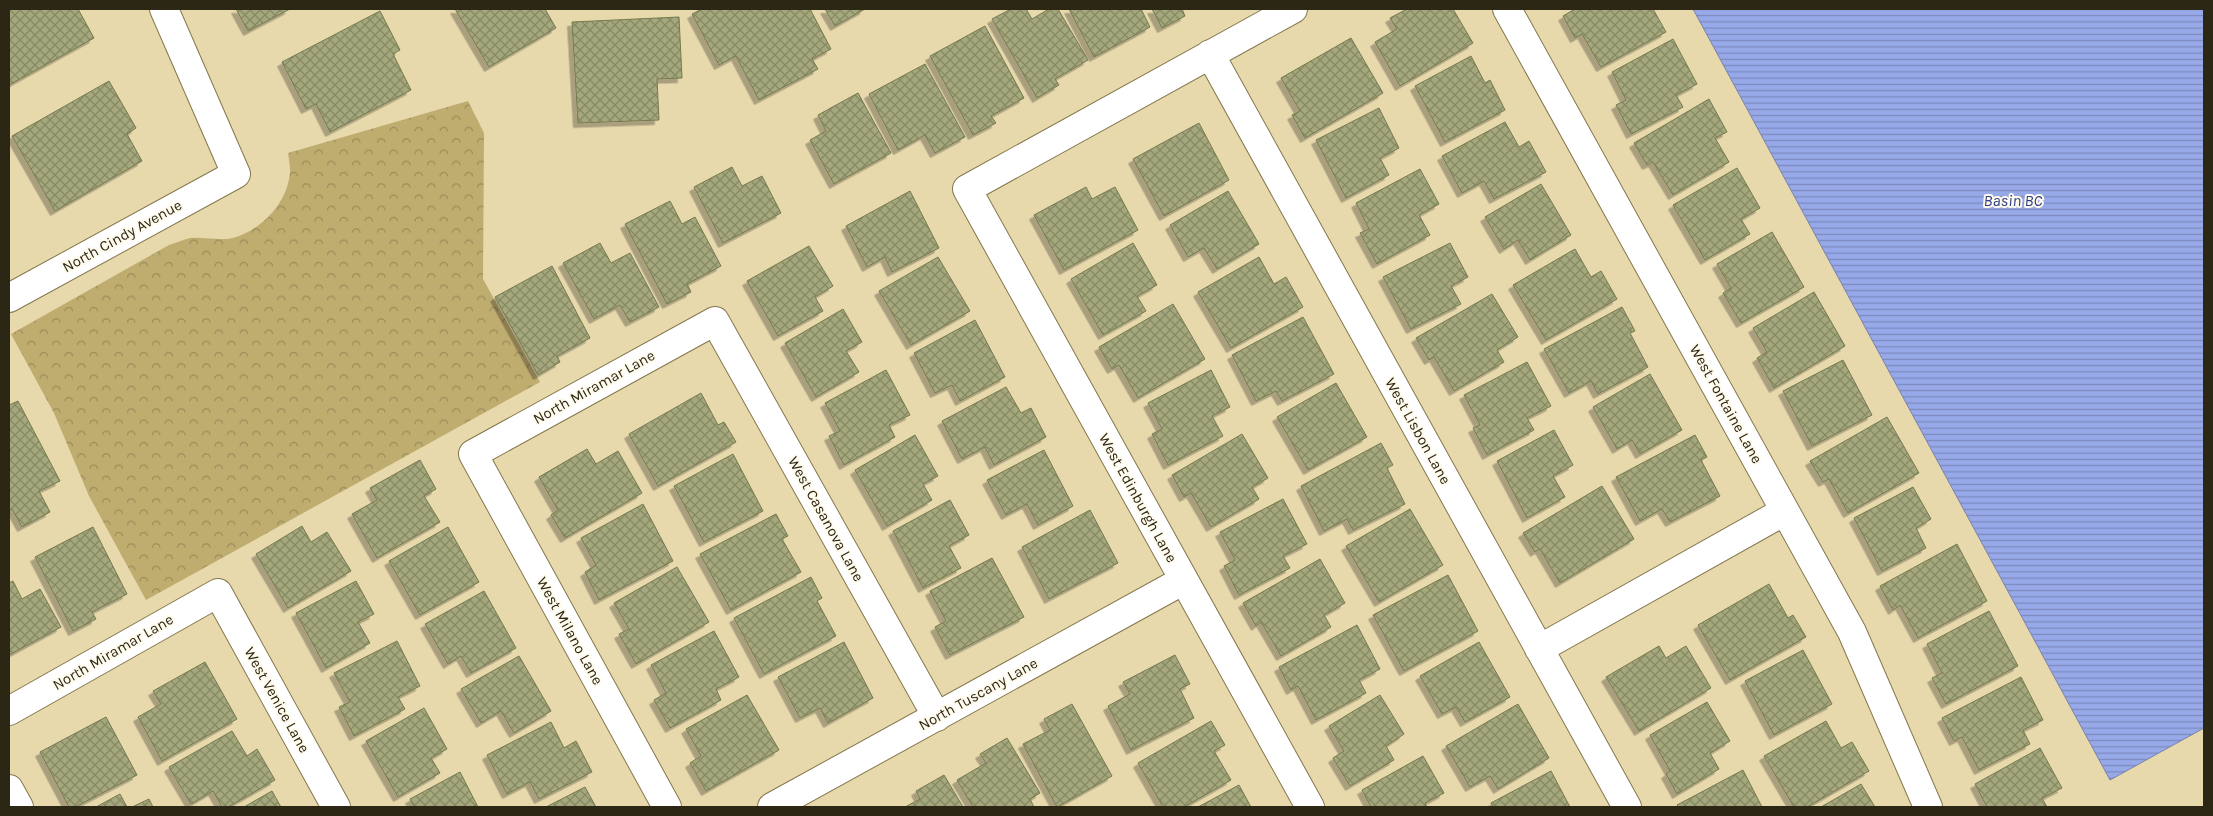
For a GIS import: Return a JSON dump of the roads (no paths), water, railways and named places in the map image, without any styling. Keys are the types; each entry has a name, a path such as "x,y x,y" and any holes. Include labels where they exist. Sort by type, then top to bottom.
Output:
{"street":[{"name":"North Cindy Avenue","path":"9,298 236,174 164,9"},
{"path":"1210,54 1293,9"},
{"name":"West Fontaine Lane","path":"1507,9 1852,632 1928,807"},
{"name":"West Edinburgh Lane","path":"1210,54 967,189 1310,807"},
{"name":"West Lisbon Lane","path":"1210,54 1627,807"},
{"name":"North Miramar Lane","path":"473,454 715,321"},
{"name":"West Casanova Lane","path":"715,321 937,717"},
{"name":"West Milano Lane","path":"473,454 667,807"},
{"path":"1539,649 1785,511"},
{"name":"North Tuscany Lane","path":"772,807 1184,580"},
{"name":"North Miramar Lane","path":"9,711 218,593"},
{"name":"West Venice Lane","path":"218,593 336,807"},
{"path":"9,789 19,807"}],"water":[{"name":"Basin BC","path":"1693,9 2204,9 2204,728 2110,780"}]}
